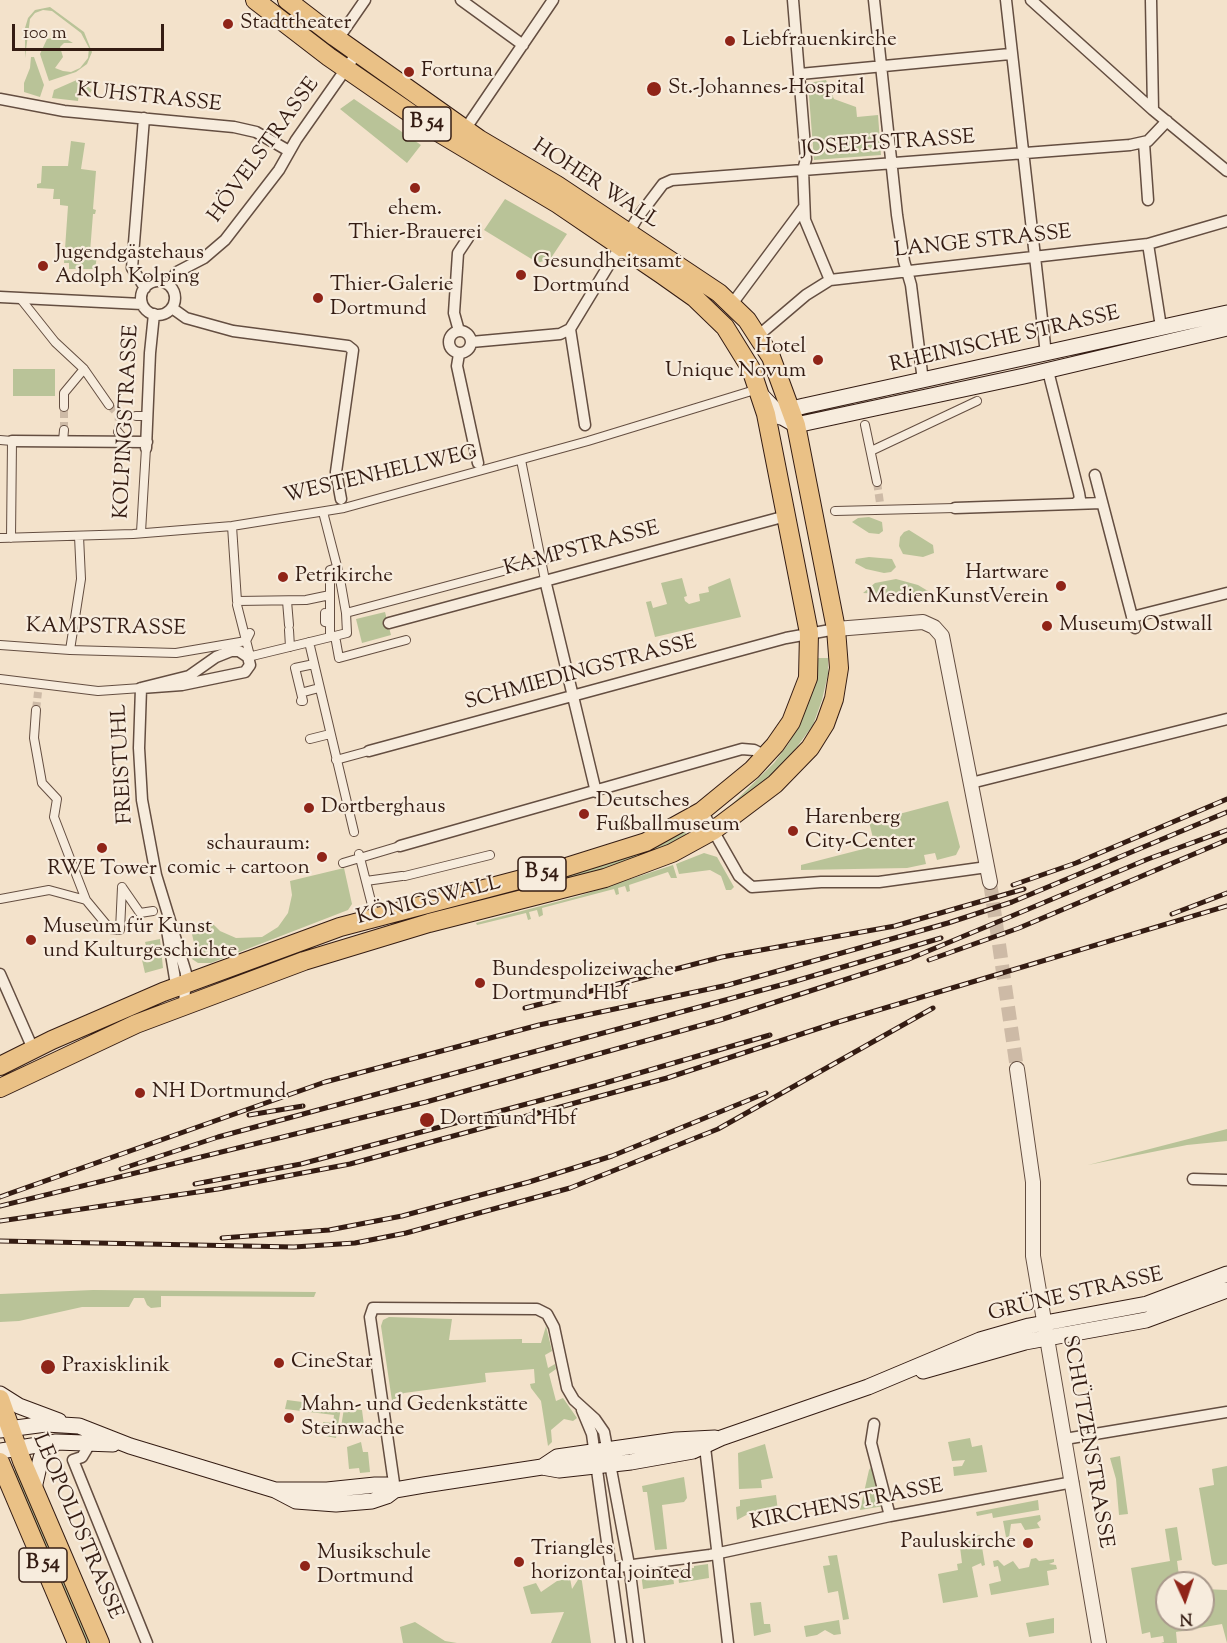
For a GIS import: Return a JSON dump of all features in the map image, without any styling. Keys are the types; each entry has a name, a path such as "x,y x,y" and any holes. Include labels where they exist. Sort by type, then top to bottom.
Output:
{"main road":[{"name":"B 54","path":"255,0 346,69"},
{"name":"B 54","path":"287,0 357,53"},
{"name":"HOHER WALL","path":"357,53 479,139 557,185 625,239 717,318 738,344 752,369 760,392"},
{"name":"HOHER WALL","path":"346,69 456,144 549,199 625,239 732,304 762,333 782,381 790,417"},
{"name":"RHEINISCHE STRASSE","path":"790,417 923,381 1227,313"},
{"name":"RHEINISCHE STRASSE","path":"790,417 1048,371 1227,328"},
{"path":"1046,354 1048,371"},
{"name":"B 54","path":"760,392 786,516"},
{"path":"760,392 790,417 770,434"},
{"name":"KÖNIGSWALL","path":"0,1088 90,1044 184,1006 348,946 605,878 672,853 714,831 775,784 810,748 821,732 830,712 838,679 836,629 825,568 790,417"},
{"name":"KÖNIGSWALL","path":"0,1065 181,985 375,916 627,849 664,833 702,811 766,756 791,722 804,695 809,668 809,633 786,516"},
{"path":"26,1075 33,1049"},
{"name":"GRÜNE STRASSE","path":"1046,1330 1147,1304 1227,1274"},
{"name":"GRÜNE STRASSE","path":"602,1458 682,1454 705,1447 721,1438 868,1387 950,1351 1022,1327 1046,1330 1146,1320 1227,1290"},
{"path":"0,1394 19,1406 67,1425 88,1429 130,1446 275,1490 296,1501 336,1504 378,1500 395,1490 542,1467 559,1470 602,1458"},
{"name":"B 54","path":"0,1399 5,1429"},
{"path":"5,1429 67,1425"},
{"name":"LEOPOLDSTRASSE","path":"5,1429 8,1449 34,1488 100,1643"},
{"name":"GRÜNE STRASSE","path":"602,1458 676,1440 721,1438"},
{"path":"8,1449 56,1442 91,1442 130,1446"},
{"path":"34,1488 41,1458 56,1442"},
{"name":"B 54","path":"0,1462 5,1483 77,1643"}],"street":[{"path":"338,39 365,0"},
{"path":"460,0 523,45"},
{"path":"466,129 553,0"},
{"path":"793,0 806,159 803,170 805,220 830,280"},
{"path":"874,0 892,164 923,381"},
{"path":"1006,0 1010,54 1046,354"},
{"path":"1031,0 1153,110 1227,171"},
{"path":"1151,0 1153,110"},
{"name":"HÖVELSTRASSE","path":"168,284 177,272 212,252 225,240 279,170 357,53"},
{"path":"800,74 1010,54"},
{"name":"KUHSTRASSE","path":"0,99 64,111 256,132 289,152"},
{"path":"142,303 144,288 132,268 144,118"},
{"path":"1148,200 1144,143 1152,139 1167,121"},
{"name":"JOSEPHSTRASSE","path":"570,329 625,239 663,184 672,180 1022,155 1144,143"},
{"path":"732,304 804,207"},
{"name":"LANGE STRASSE","path":"762,333 806,295 830,280 1148,244 1227,221"},
{"path":"459,331 454,313 458,253 468,238"},
{"path":"1148,244 1161,327"},
{"path":"0,297 142,303 154,314 166,313 172,308 174,292 168,284 158,281 144,288"},
{"path":"20,298 55,342 84,369 109,405"},
{"path":"172,308 186,318 233,331 280,339 348,345 353,350 336,472 342,504"},
{"name":"KOLPINGSTRASSE","path":"141,532 151,327 154,314"},
{"path":"471,342 560,334 570,329 588,441"},
{"path":"459,331 468,334 471,342 468,350 459,354 452,350 448,340 452,333 459,331"},
{"path":"459,354 457,366 479,467"},
{"path":"64,407 64,393 84,369"},
{"path":"1048,371 1079,493 1080,500 1076,503"},
{"name":"WESTENHELLWEG","path":"0,538 79,536 232,526 323,512 342,504 479,467 521,460 760,392"},
{"path":"871,451 976,401"},
{"path":"136,416 148,416"},
{"path":"865,424 877,482"},
{"path":"118,432 126,442"},
{"path":"0,440 64,436 147,445"},
{"path":"11,538 12,441"},
{"path":"521,460 545,580 596,792"},
{"path":"1095,475 1134,622 1227,593"},
{"path":"835,511 880,506 955,508 1102,503"},
{"path":"323,512 339,574 346,614 347,633 333,637"},
{"name":"KAMPSTRASSE","path":"389,623 786,516"},
{"path":"232,526 237,601 248,605 327,595"},
{"path":"70,650 81,579 79,536"},
{"name":"KAMPSTRASSE","path":"346,614 552,558"},
{"path":"330,623 325,622 325,610 330,570 339,574"},
{"path":"327,595 330,623 339,658 406,640"},
{"path":"287,601 290,647"},
{"path":"237,605 248,637 249,656"},
{"path":"836,629 923,622 934,627 942,636 990,882"},
{"name":"SCHMIEDINGSTRASSE","path":"336,760 572,695 809,633 836,629"},
{"name":"KAMPSTRASSE","path":"0,645 70,650 186,652 248,637"},
{"name":"KAMPSTRASSE","path":"141,688 189,676 216,657 231,651 239,651 249,656 333,637"},
{"path":"309,642 354,832"},
{"name":"KAMPSTRASSE","path":"0,679 98,691 164,687 240,674 248,668 249,656"},
{"path":"314,664 295,668 302,695 320,688"},
{"name":"FREISTUHL","path":"141,688 142,800 150,847 166,908 184,1006"},
{"path":"36,710 34,738 42,783 57,799 54,817 86,900 110,929 120,930 122,887 140,913 153,911"},
{"path":"971,783 1227,719"},
{"path":"310,742 331,736"},
{"path":"343,863 359,856 378,853 742,749 754,750 766,756"},
{"path":"702,811 744,882 752,887 820,882 879,882 987,867"},
{"path":"366,881 404,876 490,855"},
{"path":"359,856 372,906"},
{"path":"0,898 49,890 86,900"},
{"path":"0,974 33,1049"},
{"name":"SCHÜTZENSTRASSE","path":"1017,1069 1033,1182 1033,1256 1099,1643"},
{"path":"1193,1179 1227,1180"},
{"path":"395,1490 371,1310 379,1306 537,1309 547,1314 554,1327 567,1388 582,1410 600,1425 610,1568 621,1643"},
{"path":"1065,1439 1227,1412"},
{"path":"874,1424 871,1443 890,1516"},
{"path":"91,1442 82,1457 73,1460 147,1643"},
{"path":"705,1447 728,1643"},
{"path":"602,1458 629,1565 639,1643"},
{"name":"KIRCHENSTRASSE","path":"610,1568 717,1553 890,1516 1073,1482"}],"green space":[{"path":"50,7 84,32 92,52 87,64 76,72 49,81 40,54 47,39 61,36 73,43 64,43 60,47 63,57 55,68 63,71 71,72 80,68 88,58 89,48 81,33 52,11 43,10 35,13 30,19 25,58 25,28 28,18 35,10"},
{"path":"31,57 34,57 44,85 40,97 24,92"},
{"path":"79,79 92,90 90,93 79,92 78,101 52,98 54,90"},
{"path":"826,80 834,99 856,107 857,117 878,115 881,155 814,160 808,83"},
{"path":"354,99 421,145 407,163 340,109"},
{"path":"71,141 85,143 81,169 96,171 93,209 96,210 93,214 90,252 97,256 95,269 69,269 69,263 64,263 68,206 60,205 60,199 53,199 54,189 37,188 37,184 41,183 42,166 68,166"},
{"path":"505,199 567,234 551,258 538,263 484,230"},
{"path":"13,369 55,369 55,396 13,396"},
{"path":"869,517 882,522 883,531 879,534 869,533 852,522 858,518"},
{"path":"909,530 933,545 934,553 923,557 903,554 899,546 900,537"},
{"path":"869,557 892,559 896,567 891,572 884,573 866,569 855,563 856,559"},
{"path":"682,578 687,596 684,597 685,601 689,604 700,601 699,594 709,592 708,587 730,578 741,617 655,637 646,602 651,601 653,608 667,604 661,583"},
{"path":"896,579 918,585 928,591 900,595 863,593 875,583"},
{"path":"385,612 391,635 362,643 356,619"},
{"path":"818,658 828,658 828,674 813,725 780,770 719,817 774,763 789,743 809,701"},
{"path":"948,801 960,847 956,855 937,860 935,853 924,855 926,864 907,868 801,870 801,865 875,846 869,822"},
{"path":"684,830 689,839 659,854 402,926 400,917"},
{"path":"704,853 717,857 734,887 731,890 726,890 721,876 710,870 679,874 676,864"},
{"path":"673,865 677,878 671,878 668,872 629,885 630,891 627,892 625,886 618,888 619,894 616,895 614,889 542,908 543,915 539,917 537,910 529,912 531,919 528,920 526,913 477,925 476,923 579,896"},
{"path":"344,868 352,904 348,910 211,963 198,963 192,959 187,949 195,947 191,930 212,923 220,931 236,938 262,937 278,927 288,913 292,895 290,881"},
{"path":"160,939 163,968 145,973 142,960 149,957 145,942"},
{"path":"1227,1129 1227,1141 1187,1145 1088,1165"},
{"path":"93,1290 316,1292 314,1297 161,1296 161,1307 151,1308 144,1298 134,1298 129,1307 82,1307 19,1321 0,1322 0,1294"},
{"path":"389,1317 452,1319 449,1340 522,1339 522,1343 541,1343 546,1326 552,1351 545,1355 548,1368 555,1364 556,1369 549,1374 556,1401 563,1398 577,1418 573,1421 564,1419 551,1430 552,1442 548,1446 541,1401 530,1384 535,1383 534,1369 485,1373 486,1382 404,1393 392,1401 381,1326 383,1320"},
{"path":"287,1400 341,1407 336,1438 321,1435 331,1434 332,1426 324,1425 323,1422 333,1423 334,1415 285,1409"},
{"path":"344,1408 362,1410 365,1433 340,1434"},
{"path":"970,1438 972,1447 982,1445 987,1472 954,1476 953,1467 962,1466 965,1460 952,1461 948,1442"},
{"path":"361,1442 363,1452 368,1452 370,1472 360,1473 359,1468 349,1469 347,1447"},
{"path":"765,1444 773,1478 761,1480 762,1488 739,1489 738,1453"},
{"path":"1120,1456 1128,1514 1119,1515 1116,1479 1110,1458"},
{"path":"1227,1466 1227,1564 1215,1566 1212,1564 1199,1488 1214,1485 1212,1469"},
{"path":"871,1467 884,1506 860,1510 869,1470"},
{"path":"18,1469 54,1561 92,1643 85,1643 10,1472"},
{"path":"684,1477 687,1498 684,1502 662,1505 667,1549 655,1550 647,1492 643,1492 642,1486"},
{"path":"776,1495 778,1511 750,1513 737,1520 736,1507 740,1506 740,1500"},
{"path":"1038,1500 1039,1510 993,1518 992,1513 977,1516 976,1512"},
{"path":"1040,1515 1041,1520 1037,1523 1040,1528 1025,1530 1021,1523 1011,1524 1009,1537 1006,1537 1003,1521"},
{"path":"1177,1527 1182,1560 1177,1561 1178,1571 1155,1571 1155,1631 1182,1631 1176,1632 1177,1643 1161,1643 1164,1642 1163,1636 1151,1638 1150,1632 1142,1634 1131,1568 1170,1561 1165,1529"},
{"path":"980,1535 985,1565 982,1566 981,1563 972,1567 978,1597 943,1603 938,1574 958,1570 957,1564 962,1563 959,1539"},
{"path":"837,1555 849,1619 843,1620 838,1591 828,1593 823,1566 830,1565 828,1556"},
{"path":"1036,1558 1039,1561 1054,1559 1054,1562 1049,1564 1056,1565 1057,1569 1047,1571 1049,1585 991,1595 989,1584 1001,1581 998,1566 994,1567 993,1561 998,1560 1004,1566 1013,1561 1019,1569 1029,1567 1031,1559"},
{"path":"708,1564 709,1578 679,1583 677,1568 694,1568 694,1566"},
{"path":"672,1569 674,1584 643,1589 641,1573 644,1572 645,1578 648,1578 647,1572"},
{"path":"581,1575 591,1643 551,1643 564,1612 531,1614 523,1587 536,1583 541,1592 557,1581 570,1578 572,1589"},
{"path":"1215,1590 1227,1590 1227,1643 1222,1624 1215,1625"},
{"path":"761,1602 764,1624 770,1624 771,1632 754,1636 750,1603"},
{"path":"1054,1618 1054,1633 1029,1637 1026,1623"},
{"path":"839,1620 841,1634 834,1635 825,1630 817,1635 806,1637 804,1626"},
{"path":"415,1622 445,1641 457,1643 403,1643 400,1627"}],"tunnel":[{"path":"109,405 119,415 118,432"},
{"path":"64,407 64,430"},
{"path":"119,415 136,416"},
{"path":"877,482 880,503"},
{"path":"36,710 38,692"},
{"path":"990,882 1017,1069"}],"railway":[{"path":"1013,885 1076,863 1227,799"},
{"path":"0,1197 325,1082 539,1025 728,985 948,923 1012,902 1227,812"},
{"path":"0,1206 426,1102 720,1020 909,959 1148,859 1227,830"},
{"path":"929,960 1019,928 1227,840"},
{"path":"525,1008 722,957 895,926 1024,889"},
{"path":"1172,914 1227,893"},
{"path":"0,1221 218,1189 350,1164 667,1078 838,1022 1227,906"},
{"path":"121,1169 218,1137 792,982 941,938"},
{"path":"0,1241 294,1247 355,1243 406,1233 570,1188 718,1129 933,1008"},
{"path":"195,1184 301,1164 598,1085 770,1035"},
{"path":"222,1238 329,1230 402,1216 529,1182 612,1156 766,1093"},
{"path":"249,1115 303,1106"}],"place":[{"name":"Stadttheater","path":"228,24"},
{"name":"Liebfrauenkirche","path":"730,41"},
{"name":"Fortuna","path":"409,72"},
{"name":"St.-Johannes-Hospital","path":"654,89"},
{"name":"ehem. Thier-Brauerei","path":"415,188"},
{"name":"Jugendgästehaus Adolph Kolping","path":"43,266"},
{"name":"Gesundheitsamt Dortmund","path":"521,275"},
{"name":"Thier-Galerie Dortmund","path":"318,298"},
{"name":"Hotel Unique Novum","path":"818,360"},
{"name":"Petrikirche","path":"283,577"},
{"name":"Hartware MedienKunstVerein","path":"1061,586"},
{"name":"Museum Ostwall","path":"1047,626"},
{"name":"Dortberghaus","path":"309,808"},
{"name":"Deutsches Fußballmuseum","path":"584,814"},
{"name":"Harenberg City-Center","path":"793,831"},
{"name":"RWE Tower","path":"102,848"},
{"name":"schauraum: comic + cartoon","path":"322,857"},
{"name":"Museum für Kunst und Kulturgeschichte","path":"31,940"},
{"name":"Bundespolizeiwache Dortmund Hbf","path":"480,983"},
{"name":"NH Dortmund","path":"140,1093"},
{"name":"Dortmund Hbf","path":"427,1120"},
{"name":"CineStar","path":"279,1363"},
{"name":"Praxisklinik","path":"48,1367"},
{"name":"Mahn- und Gedenkstätte Steinwache","path":"289,1418"},
{"name":"Pauluskirche","path":"1028,1543"},
{"name":"Triangles horizontal jointed","path":"519,1562"},
{"name":"Musikschule Dortmund","path":"305,1566"}]}
